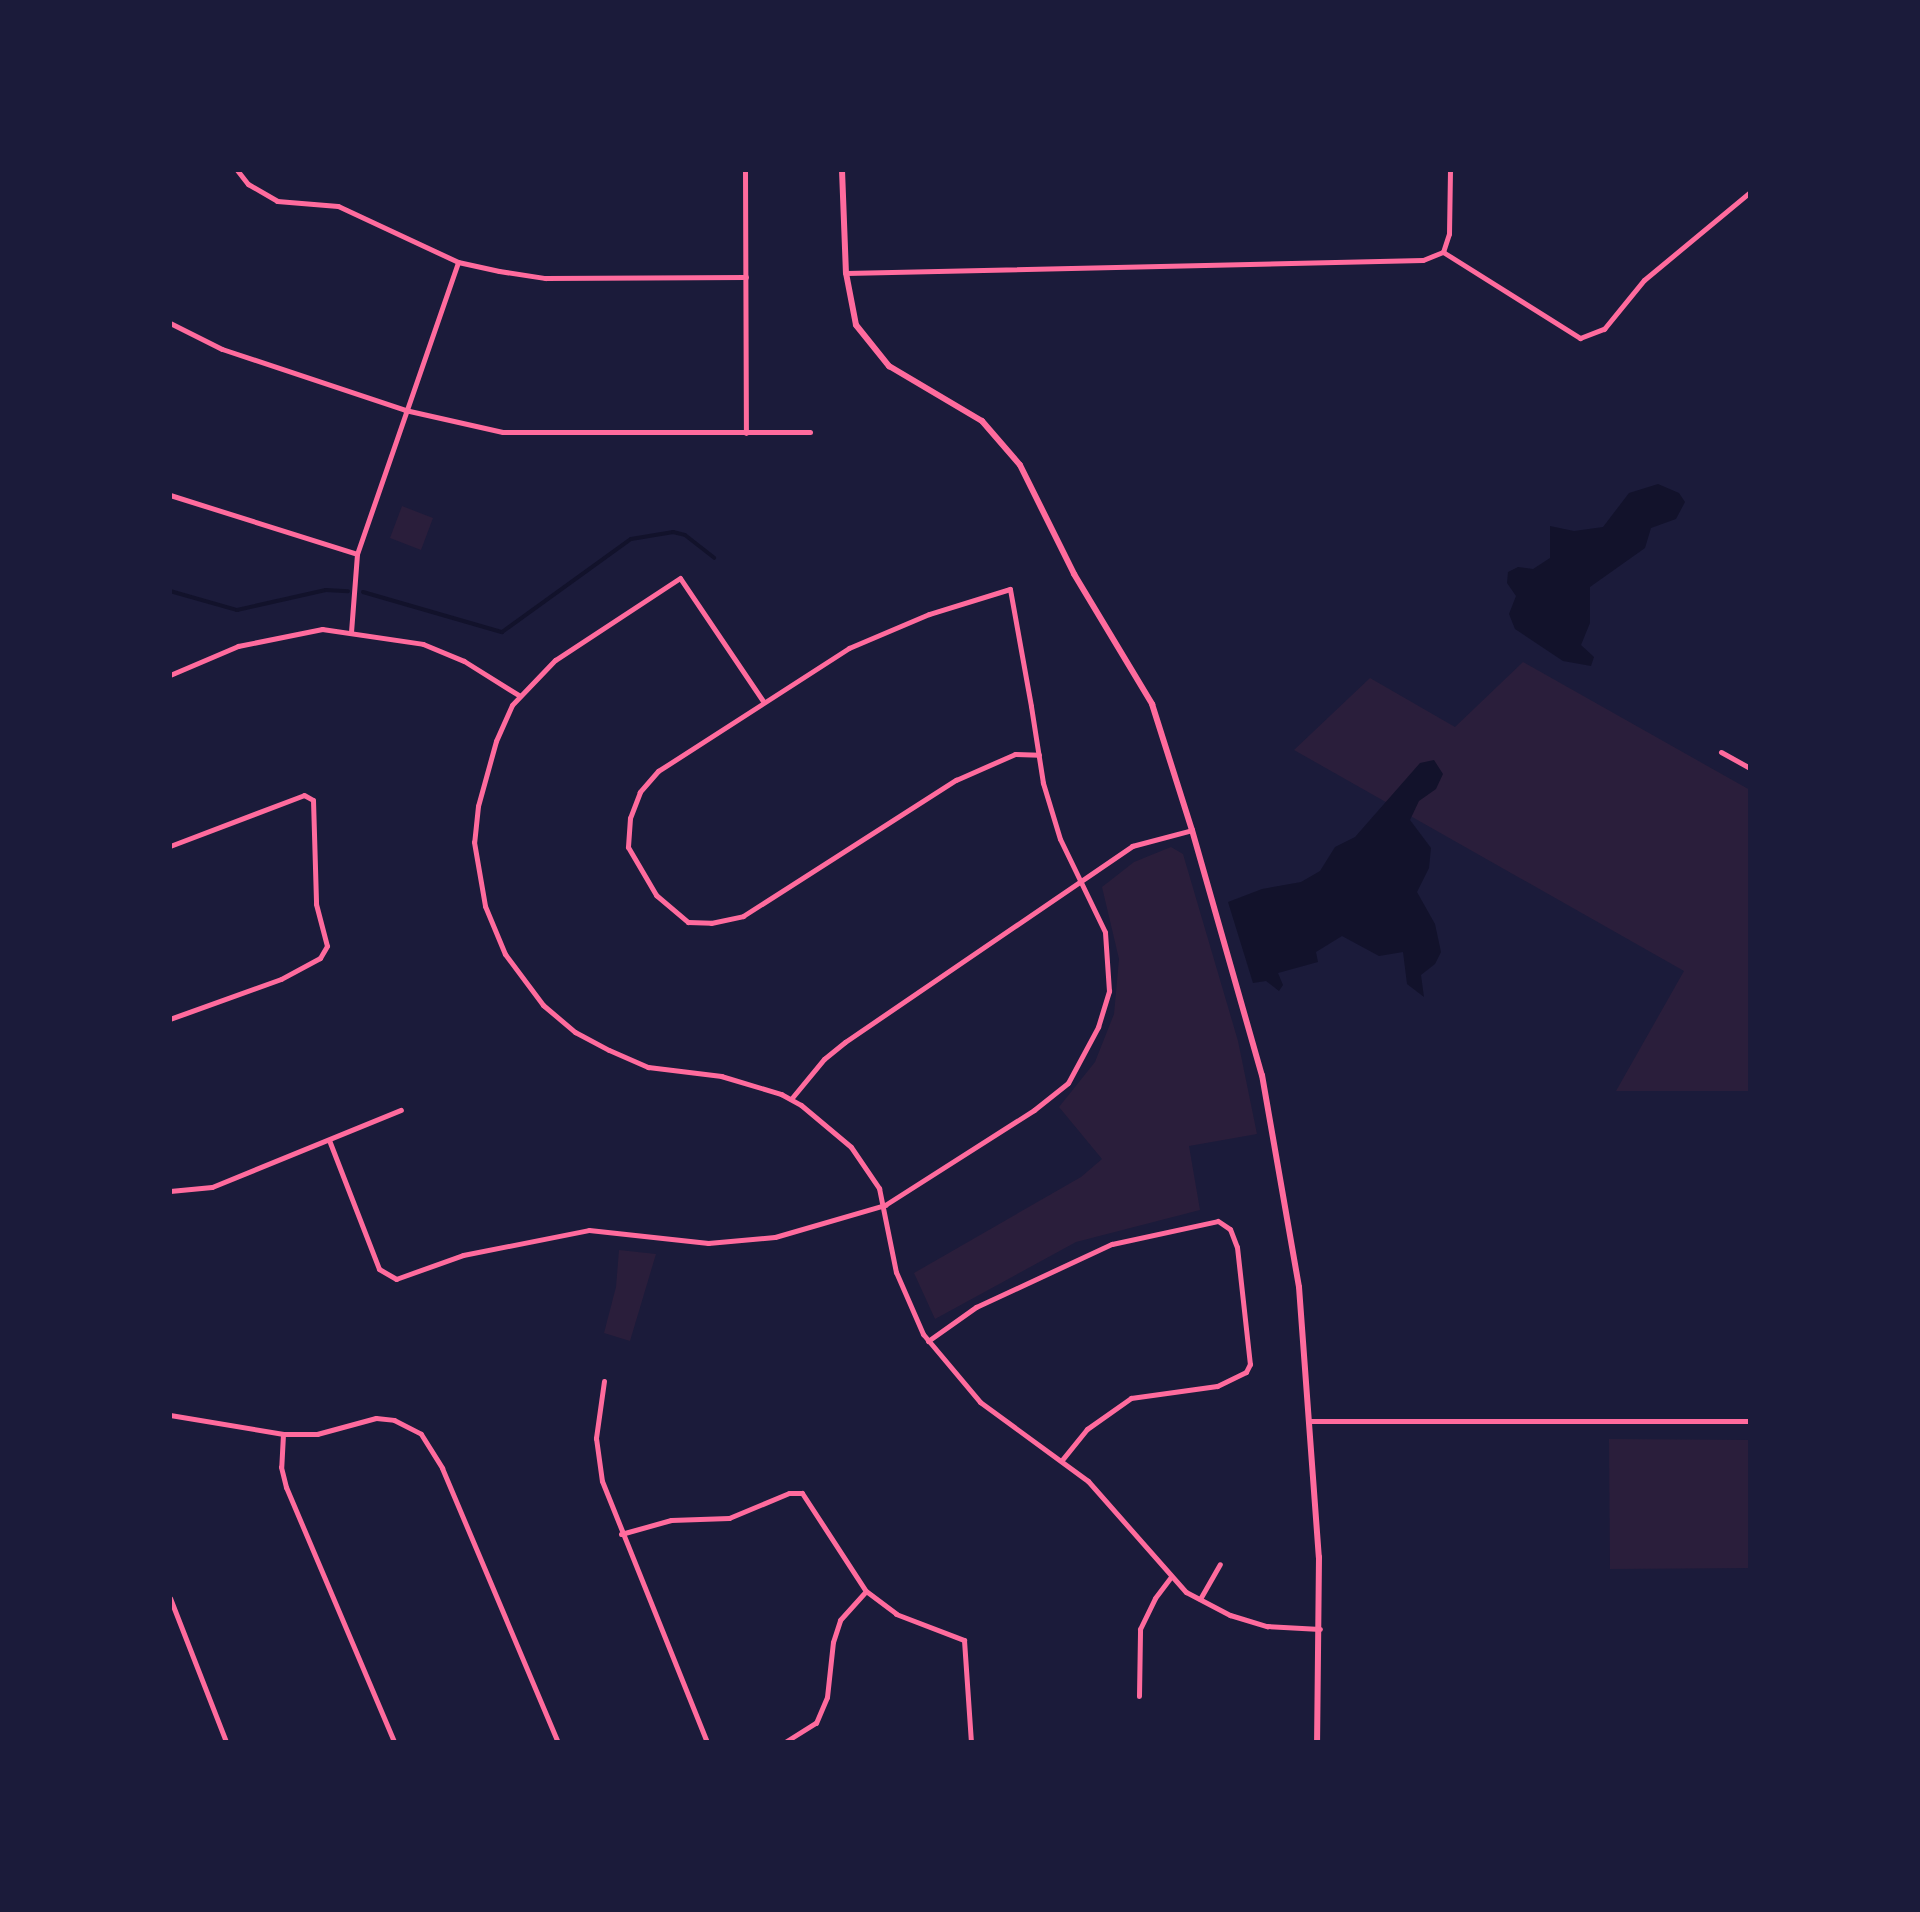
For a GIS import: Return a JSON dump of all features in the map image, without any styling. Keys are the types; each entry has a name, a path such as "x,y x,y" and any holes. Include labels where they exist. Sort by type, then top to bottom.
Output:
{"street":[{"path":"237,170 248,184 277,201 338,206 458,262 546,278 746,277"},
{"path":"745,170 746,433"},
{"path":"842,170 846,273 856,325 889,366 982,421 1020,465 1074,574 1152,704 1192,830 1258,1059 1284,1182 1312,1421 1320,1629 1317,1742"},
{"path":"1443,252 1449,234 1450,170"},
{"path":"1443,252 1580,338 1593,336 1644,280 1750,192"},
{"path":"846,273 1422,260 1443,252"},
{"path":"351,632 357,554 458,262"},
{"path":"170,323 222,349 405,410 503,432 810,432"},
{"path":"170,494 357,554"},
{"path":"764,702 680,578 554,660 520,696 496,741 478,806 474,842 485,906 504,954 543,1005 574,1032 648,1067 721,1076 791,1100 851,1147 879,1188 896,1272 928,1341 980,1402 1088,1481 1171,1577 1200,1599 1230,1615 1267,1626 1320,1629"},
{"path":"328,1140 379,1269 396,1279 464,1255 589,1230 708,1244 774,1237 884,1205 1034,1110 1068,1083 1082,1062 1108,991 1105,932 1060,839 1039,754 1010,589 929,614 849,648 658,771 640,792 630,818 628,846 637,868 656,895 688,922 743,916 956,780 1016,754 1039,754"},
{"path":"170,675 238,646 322,630 422,644 464,661 520,696"},
{"path":"1722,752 1750,768"},
{"path":"170,846 304,795 314,800 314,880 327,946 320,958 281,979 170,1019"},
{"path":"791,1100 824,1059 845,1042 1132,846 1192,830"},
{"path":"170,1191 212,1187 402,1110"},
{"path":"928,1341 1004,1293 1112,1244 1218,1220 1230,1229 1236,1247 1248,1348 1246,1372 1217,1386 1131,1398 1087,1430 1062,1460"},
{"path":"604,1380 596,1438 602,1481 707,1742"},
{"path":"170,1415 283,1434 317,1434 376,1418 394,1420 421,1434 442,1468 558,1742"},
{"path":"1312,1421 1750,1422"},
{"path":"283,1434 281,1467 286,1487 394,1742"},
{"path":"621,1534 671,1520 729,1518 789,1493 802,1493 866,1591 896,1614 964,1640 971,1742"},
{"path":"1200,1599 1220,1564"},
{"path":"1139,1696 1140,1629 1171,1577"},
{"path":"784,1742 816,1723 827,1697 832,1642 840,1620 866,1591"},
{"path":"170,1598 226,1742"}],"shaded area":[{"path":"1658,484 1679,493 1685,502 1676,519 1651,528 1645,548 1590,587 1590,623 1581,645 1594,657 1591,666 1563,661 1515,629 1509,614 1516,596 1507,583 1508,572 1518,567 1533,569 1550,558 1550,526 1574,531 1603,527 1629,493"},
{"path":"402,506 433,518 421,550 390,538"},
{"path":"1523,662 1750,790 1750,1091 1616,1091 1684,971 1294,750 1370,678 1455,727"},
{"path":"1434,760 1443,774 1436,789 1419,801 1410,820 1431,848 1429,868 1417,892 1435,924 1441,952 1435,964 1421,975 1424,997 1407,984 1403,952 1379,956 1342,936 1316,952 1318,962 1278,973 1283,985 1279,991 1266,981 1253,983 1228,902 1262,889 1301,882 1320,871 1335,847 1355,837 1420,763"},
{"path":"1171,847 1183,854 1238,1041 1257,1134 1189,1146 1200,1210 1076,1242 935,1319 914,1273 1081,1177 1102,1159 1059,1107 1095,1062 1114,1014 1119,959 1102,887 1134,862"},
{"path":"619,1250 656,1254 630,1341 604,1333 616,1287"},
{"path":"1609,1439 1750,1440 1750,1568 1610,1569"}],"waterway":[{"path":"363,592 502,632 631,539 673,532 685,535 714,558"},
{"path":"170,591 237,610 326,590 348,591"}]}
